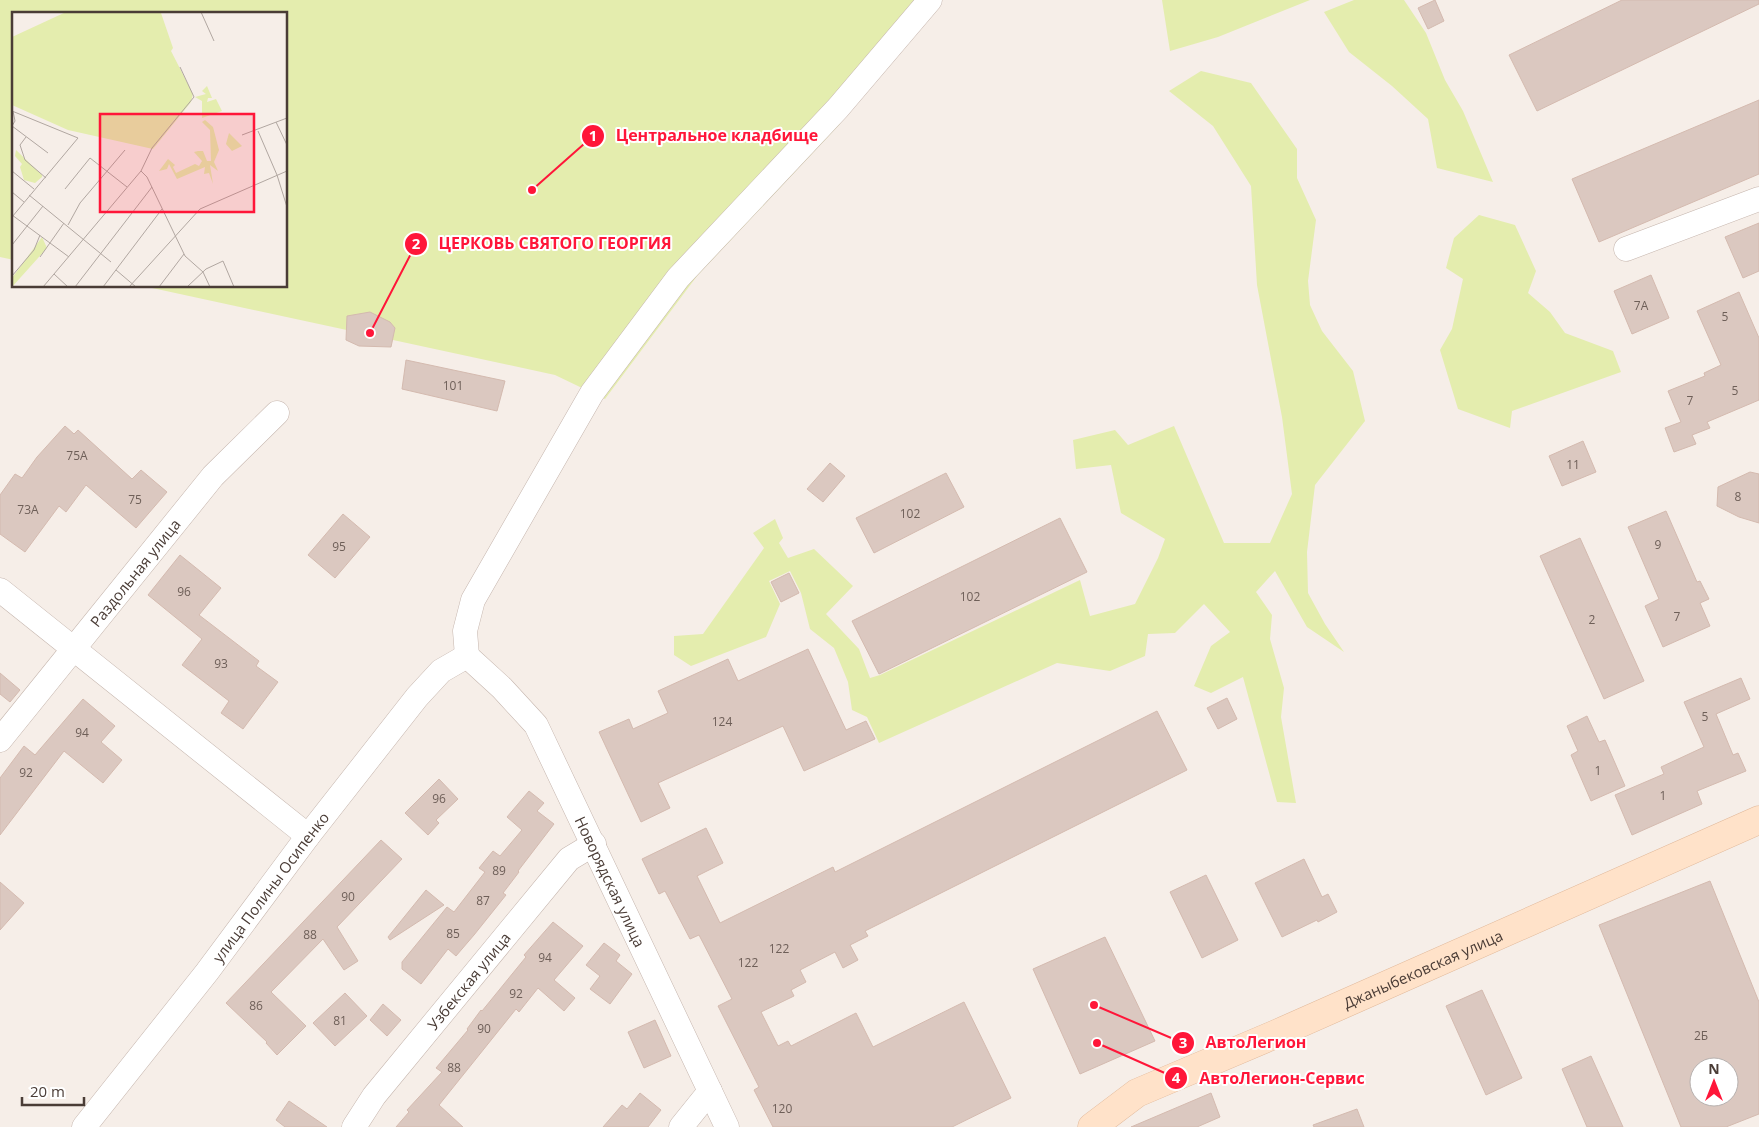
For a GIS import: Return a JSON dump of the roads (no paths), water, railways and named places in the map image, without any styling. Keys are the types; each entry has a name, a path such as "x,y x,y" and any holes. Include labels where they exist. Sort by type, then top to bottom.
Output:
{"main road":[{"name":"Джаныбековская улица","path":"1092,1127 1137,1094 1759,820"}],"street":[{"path":"467,656 465,631 473,600 592,393 678,278 838,108 930,0"},
{"path":"1626,249 1759,199"},
{"name":"Раздольная улица","path":"0,740 213,476 277,413"},
{"path":"0,590 308,836"},
{"name":"улица Полины Осипенко","path":"84,1127 207,972 308,836 417,697 441,671 467,656"},
{"name":"Новорядская улица","path":"467,656 502,688 536,725 727,1127"},
{"name":"Узбекская улица","path":"354,1127 374,1096 569,859 594,844"},
{"path":"680,1127 710,1091"}],"place":[{"name":"Центральное кладбище","path":"532,190"},
{"name":"ЦЕРКОВЬ СВЯТОГО ГЕОРГИЯ","path":"370,333"},
{"name":"АвтоЛегион","path":"1094,1005"},
{"name":"АвтоЛегион-Сервис","path":"1097,1043"}]}
